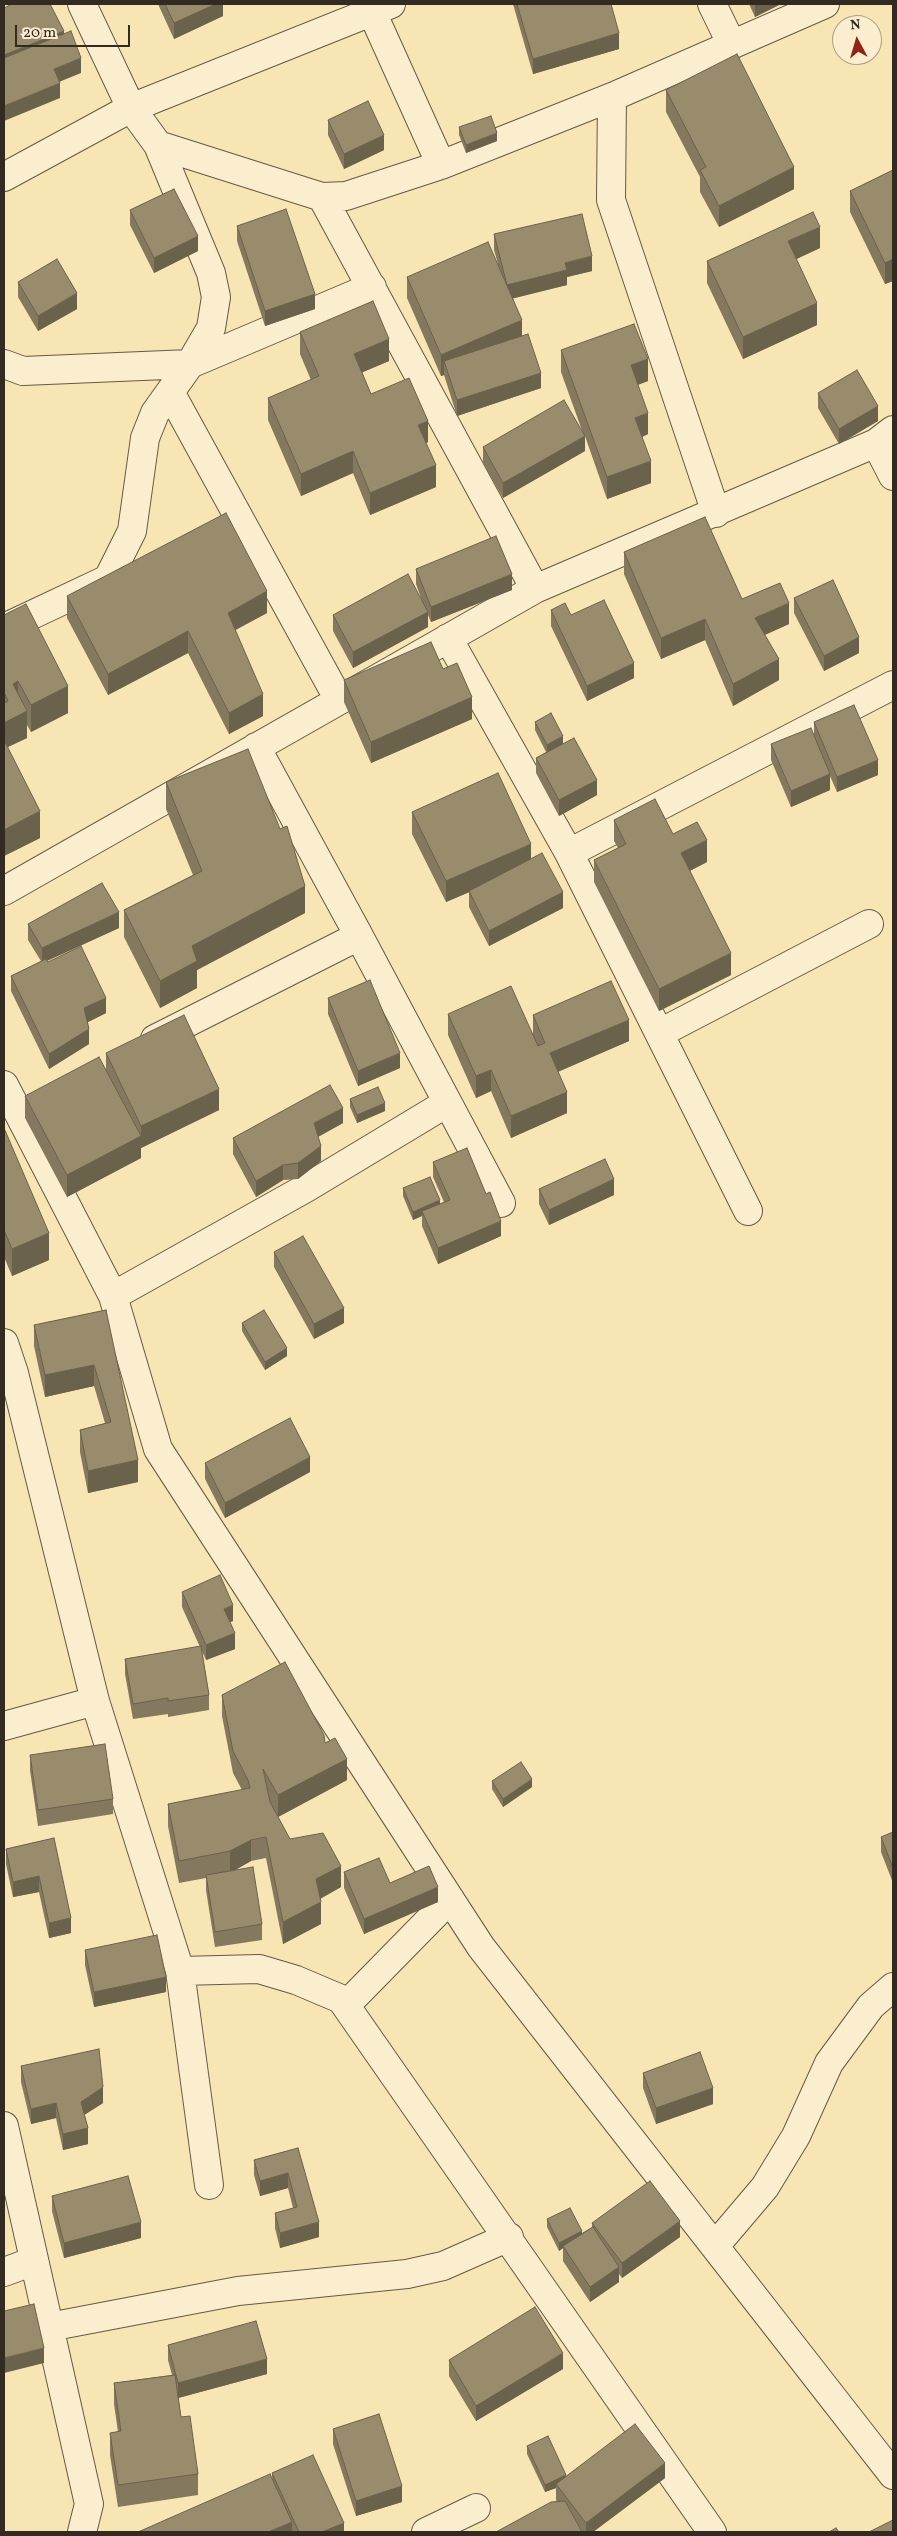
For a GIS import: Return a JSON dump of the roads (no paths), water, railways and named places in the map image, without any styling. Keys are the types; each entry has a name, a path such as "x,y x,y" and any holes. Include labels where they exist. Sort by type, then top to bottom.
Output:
{"street":[{"path":"4,628 108,578 132,531 145,438 155,413 190,364 212,328 216,297 211,273 158,145 131,108 82,4"},
{"path":"712,4 732,45"},
{"path":"158,145 322,197 346,196 440,165 612,97 825,4"},
{"path":"4,177 131,108 386,6 440,165"},
{"path":"612,97 611,200 716,513"},
{"path":"322,197 535,588"},
{"path":"4,364 23,371 190,364 372,287"},
{"path":"170,392 339,700"},
{"path":"4,891 535,588 716,513 885,437 893,476"},
{"path":"448,638 569,853 748,1210"},
{"path":"569,853 893,685"},
{"path":"256,747 501,1203"},
{"path":"660,1033 869,924"},
{"path":"134,1050 359,936"},
{"path":"4,1085 114,1296 158,1449 481,1947 893,2475"},
{"path":"114,1296 306,1188 447,1103"},
{"path":"4,1343 16,1382 95,1702 180,1971 209,2185"},
{"path":"4,1726 95,1702"},
{"path":"180,1971 259,1969 296,1980 341,1999 348,2004 450,1899"},
{"path":"714,2246 765,2188 796,2136 829,2063 870,2006 893,1987"},
{"path":"341,1999 509,2237 712,2532"},
{"path":"4,2126 89,2504 82,2532"},
{"path":"49,2327 238,2291 407,2274 443,2266 509,2237"},
{"path":"4,2272 34,2261"},
{"path":"426,2532 476,2508"}]}
